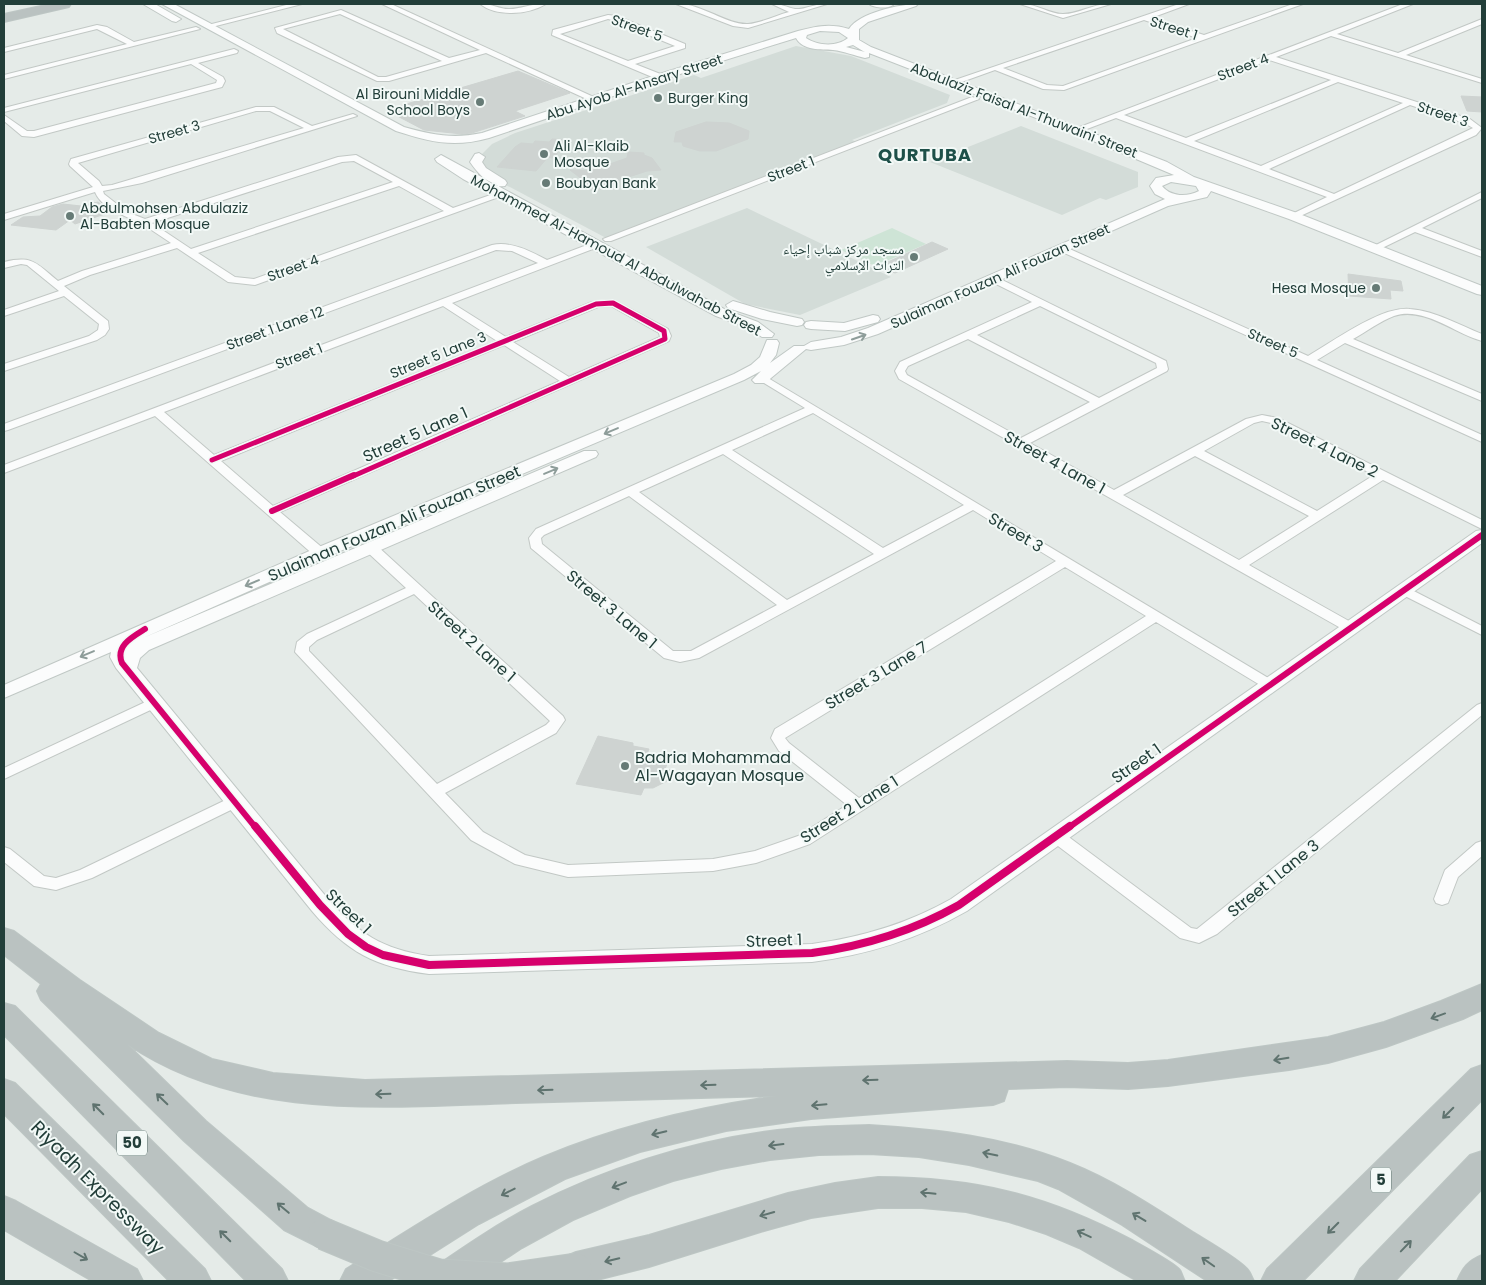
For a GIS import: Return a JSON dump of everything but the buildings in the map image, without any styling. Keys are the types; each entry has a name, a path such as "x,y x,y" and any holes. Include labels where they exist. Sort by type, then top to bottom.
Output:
{"highway":[{"path":"4,11 36,4"},
{"path":"4,18 65,4"},
{"path":"4,939 68,990 148,1042 206,1071 274,1087 365,1094 1067,1074 1128,1076"},
{"path":"4,944 195,1131 296,1219 324,1234 377,1256 439,1275 508,1279 576,1269 649,1250 771,1212 835,1197 895,1191 961,1197 1021,1209 1070,1227 1155,1273"},
{"path":"358,1281 467,1213 554,1168 640,1138 726,1117 811,1105 1060,1086 1128,1076 1207,1069 1289,1058 1328,1050 1386,1034 1478,996"},
{"name":"50","path":"4,1015 265,1276"},
{"name":"5","path":"1279,1281 1482,1079"},
{"name":"Riyadh Expressway","path":"4,1093 193,1281"},
{"path":"443,1281 502,1240 577,1201 630,1181 676,1166 742,1149 854,1138 930,1142 995,1155 1060,1174 1119,1205 1180,1242 1236,1281"},
{"path":"1372,1281 1482,1166"},
{"path":"4,1212 124,1281"},
{"path":"1474,1281 1482,1272"}],"street":[{"name":"Mohammed Al-Hamoud Al Abdulwahab Street","path":"148,4 181,12 208,26 333,100 353,116 386,134 437,155 467,176 502,194 731,304 760,314 804,324"},
{"path":"208,26 298,4"},
{"path":"386,4 594,99"},
{"path":"484,4 499,11 510,13 542,4"},
{"path":"680,4 744,26 754,25 823,4"},
{"path":"775,4 797,12"},
{"path":"891,4 874,6 826,28 812,29 805,38 830,46 843,45 853,38 854,28 864,20 913,4"},
{"path":"1024,4 1063,16 1107,4"},
{"name":"Street 1","path":"996,68 1043,86 1061,88 1299,4"},
{"name":"Street 4","path":"1076,130 1409,4"},
{"path":"953,82 1178,5"},
{"name":"Mohammed Al-Hamoud Al Abdulwahab Street","path":"167,9 196,29 234,51 333,100"},
{"path":"449,61 341,12 279,28 280,31 377,80 386,79 449,61 487,50"},
{"name":"Street 5","path":"628,64 682,46 608,17 556,32 556,35 660,77"},
{"name":"Street 1","path":"1144,18 1204,38"},
{"path":"1399,55 1482,21"},
{"path":"4,50 97,28 104,28 134,45"},
{"name":"Abdulaziz Faisal Al-Thuwaini Street","path":"826,28 845,30 864,48 1163,165 1199,183 1294,216 1375,248 1459,287"},
{"path":"4,77 196,29"},
{"path":"1331,34 1482,81"},
{"name":"Abu Ayob Al-Ansary Street","path":"805,38 515,134 462,161 437,155 441,145 485,136 716,60 805,38"},
{"name":"Abdulaziz Faisal Al-Thuwaini Street","path":"830,46 863,55 1141,166 1155,175 1157,187"},
{"path":"4,110 234,51"},
{"name":"Street 3","path":"1270,57 1470,122 1475,124 1478,130 1294,216"},
{"path":"716,60 728,64"},
{"path":"4,117 25,134 34,134 219,85 220,79 192,62"},
{"path":"1469,77 1482,71"},
{"path":"1187,141 1338,79"},
{"name":"Street 1","path":"4,469 975,99"},
{"path":"333,100 348,102 411,134 434,139 463,140 480,143 482,152"},
{"path":"1262,169 1410,103"},
{"name":"Street 3","path":"99,188 96,183 73,164 74,161 256,108 271,108 310,128"},
{"path":"1117,115 1335,197"},
{"path":"4,217 99,188 112,188 139,181 353,116"},
{"name":"Mohammed Al-Hamoud Al Abdulwahab Street","path":"482,152 476,162 487,175 721,313 753,325 769,338 786,348 805,347"},
{"path":"145,222 341,158 356,158 452,212"},
{"path":"1170,178 1199,183 1205,189 1204,192 1201,196 1188,198 1168,196 1157,187 1170,178"},
{"path":"191,252 400,183"},
{"name":"Sulaiman Fouzan Ali Fouzan Street","path":"157,629 320,553 433,513 469,506 763,378 786,357 805,347 844,341 864,335 1063,249 1147,201 1157,187"},
{"name":"Street 4","path":"99,188 100,195 124,214 145,222 232,280 254,282 502,194"},
{"path":"1375,248 1482,195"},
{"name":"Abdulaziz Faisal Al-Thuwaini Street","path":"1188,198 1216,199 1235,203 1482,296"},
{"name":"Sulaiman Fouzan Ali Fouzan Street","path":"804,324 836,327 867,322 1122,217 1167,202 1188,198"},
{"path":"1470,202 1482,206"},
{"path":"1415,229 1482,254"},
{"path":"4,313 62,288 86,273 179,244"},
{"name":"Street 1 Lane 12","path":"4,428 496,247 506,246 515,248 546,263"},
{"name":"Street 5","path":"1063,249 1482,439"},
{"path":"4,264 21,261 30,263 104,323 102,334 4,368"},
{"path":"994,279 1161,361 1163,369 1022,443"},
{"path":"443,302 568,382"},
{"name":"Street 4 Lane 1","path":"1040,302 904,364 900,371 903,377 1351,628"},
{"name":"Street 5 Lane 3","path":"212,460 596,304 613,303 664,331 665,339"},
{"path":"1309,360 1389,314 1405,310 1422,313 1482,338"},
{"path":"769,338 770,329 777,325 804,324 819,331 821,336 819,341 805,347"},
{"path":"969,335 1098,402"},
{"name":"Sulaiman Fouzan Ali Fouzan Street","path":"4,692 157,629 370,547 433,513 453,497 747,373 770,354 769,338"},
{"name":"Street 5 Lane 1","path":"272,511 665,339"},
{"path":"1344,339 1482,398"},
{"name":"Street 3","path":"763,378 1270,685"},
{"name":"Street 3 Lane 1","path":"813,409 540,532 535,538 536,546 669,655 680,657 694,655 972,506"},
{"path":"156,411 320,553"},
{"name":"Street 4 Lane 2","path":"1115,496 1250,421 1266,418 1274,420 1482,525"},
{"path":"723,449 884,554"},
{"path":"1195,451 1317,516"},
{"path":"1240,565 1382,475"},
{"path":"630,492 787,606"},
{"path":"453,497 452,502 456,506 469,506"},
{"name":"Street 1","path":"157,629 135,650 131,656 128,670 234,802 346,932 365,946 386,956 429,965 812,952 862,945 904,933 942,916 1482,535"},
{"name":"Street 2 Lane 1","path":"370,547 558,720 551,729 436,791"},
{"name":"Street 3 Lane 7","path":"858,805 784,747 778,738 780,733 1066,561"},
{"name":"Street 2 Lane 1","path":"414,588 312,637 302,645 302,652 477,836 521,860 568,871 713,865 756,857 804,840 1156,616"},
{"path":"1404,590 1482,631"},
{"path":"4,774 154,703"},
{"name":"Street 1 Lane 3","path":"1056,836 1186,932 1199,936 1211,929 1482,708"},
{"path":"4,853 40,882 56,884 86,874 234,802"},
{"path":"1442,899 1451,874 1482,847"}],"shaded area":[{"path":"796,46 851,56 950,95 947,103 852,140 860,143 608,239 487,175 479,157 492,144 515,133 694,75 701,78"},
{"path":"1021,126 1138,172 1138,187 1106,200 1100,198 1062,215 930,162"},
{"path":"747,208 891,277 800,315 745,304 646,247"}],"green space":[{"path":"892,228 926,244 875,266 841,250"}],"cycle path":[{"path":"212,460 596,304 613,303 664,331 665,339 272,511"},
{"path":"145,629 132,637 123,646 120,652 122,663 329,916 358,942 374,951 401,960 429,965 812,953 870,943 906,931 959,905 1482,535"}],"place":[{"name":"Burger King","path":"658,98"},
{"name":"Al Birouni Middle School Boys","path":"480,102"},
{"name":"Ali Al-Klaib Mosque","path":"544,154"},
{"name":"Boubyan Bank","path":"546,183"},
{"name":"Abdulmohsen Abdulaziz Al-Babten Mosque","path":"70,216"},
{"name":"مسجد مركز شباب إحياء التراث الإسلامي","path":"914,257"},
{"name":"Hesa Mosque","path":"1376,288"},
{"name":"Badria Mohammad Al-Wagayan Mosque","path":"625,766"}],"district":[{"name":"QURTUBA","path":"925,155"}]}
